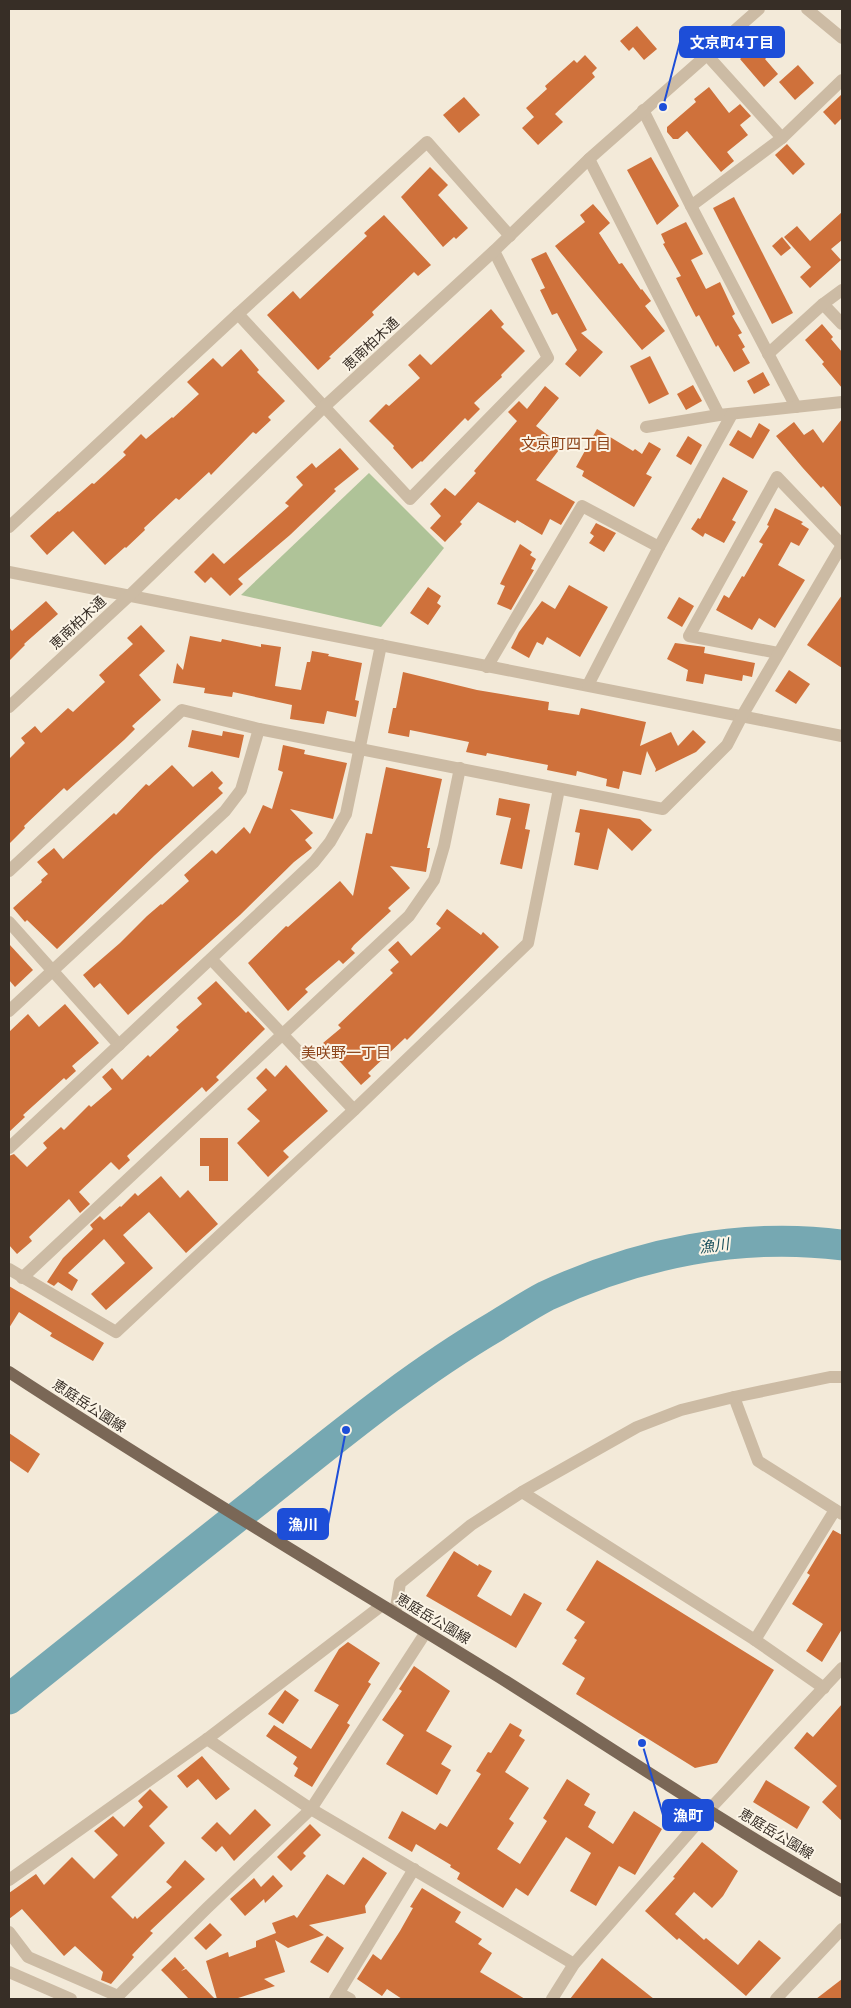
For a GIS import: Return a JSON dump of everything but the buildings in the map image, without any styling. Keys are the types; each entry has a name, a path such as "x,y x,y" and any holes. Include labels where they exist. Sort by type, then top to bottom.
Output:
{"main road":[{"name":"恵庭岳公園線","path":"9,1372 138,1456 380,1606 426,1632 708,1811 842,1891"}],"street":[{"name":"恵南柏木通","path":"9,708 130,595 324,407 510,236 588,159 759,9"},
{"path":"807,9 842,38"},
{"path":"707,55 782,138"},
{"path":"690,206 782,138 842,80"},
{"path":"643,110 690,206 796,407"},
{"path":"9,527 238,314 427,142 510,236"},
{"path":"588,159 726,414"},
{"path":"238,314 410,499 548,358 494,251"},
{"path":"768,354 823,304 842,290"},
{"path":"823,304 842,324"},
{"path":"646,427 726,414 842,402"},
{"path":"588,684 726,414"},
{"path":"9,871 182,710 259,730 360,748 663,809 727,745 778,653 842,545 777,477 689,636 778,653"},
{"path":"487,667 582,506 659,547"},
{"path":"9,572 487,667 588,684 742,716 840,731"},
{"path":"9,1148 314,862 330,842 346,814 381,645"},
{"path":"9,1010 225,811 241,790 259,730"},
{"path":"22,1278 409,916 434,880 444,846 460,768"},
{"path":"9,1269 116,1332 354,1110 528,943 559,789"},
{"path":"9,922 119,1045"},
{"path":"211,958 354,1110"},
{"path":"395,1613 400,1583 471,1525 522,1492 637,1427 682,1410 734,1397 830,1376 842,1377"},
{"path":"734,1397 758,1461 839,1512 755,1640"},
{"path":"522,1492 755,1640 824,1688"},
{"path":"9,1880 206,1739 380,1606"},
{"path":"9,1932 28,1957 117,1998 311,1810 426,1632"},
{"path":"552,1999 574,1964 708,1811 842,1668"},
{"path":"206,1739 311,1810 574,1964"},
{"path":"341,1997 414,1869"},
{"path":"780,1998 842,1929"},
{"path":"10,1975 71,1999"}],"green space":[{"path":"369,473 444,548 381,627 241,595"}],"waterway":[{"name":"漁川","path":"9,1699 378,1406 436,1364 540,1299 617,1268 691,1250 728,1244 766,1241 842,1245"}],"place":[{"name":"文京町4丁目","path":"663,107"},
{"name":"漁川","path":"346,1430"},
{"name":"漁町","path":"642,1743"}],"district":[{"name":"文京町四丁目","path":"566,444"},
{"name":"美咲野一丁目","path":"346,1053"}]}
